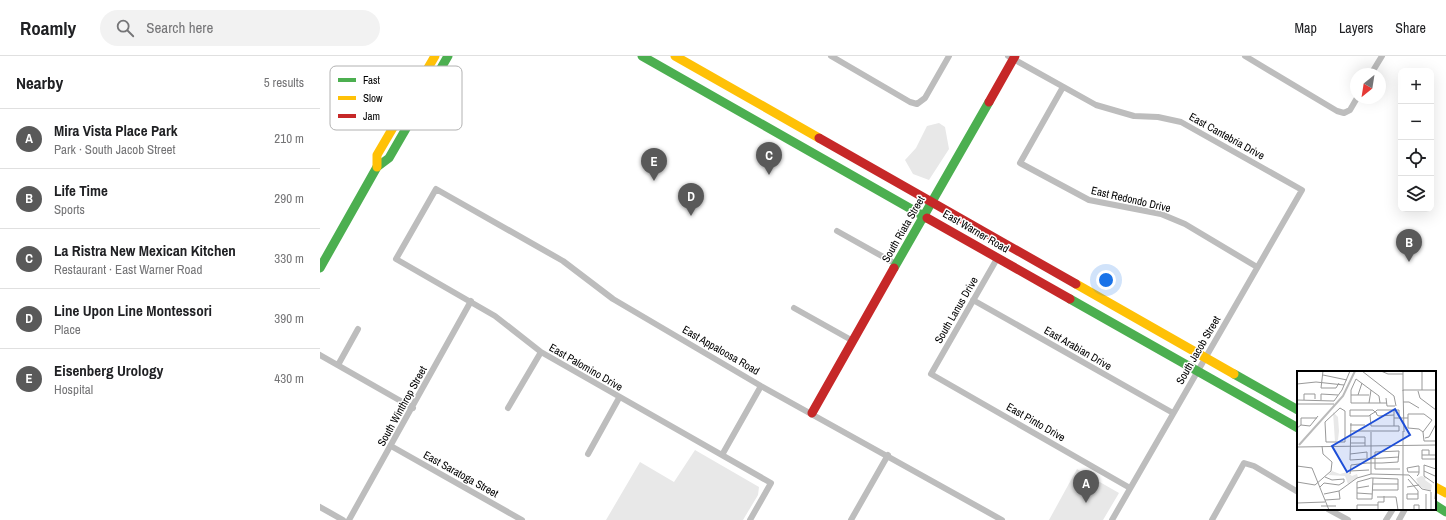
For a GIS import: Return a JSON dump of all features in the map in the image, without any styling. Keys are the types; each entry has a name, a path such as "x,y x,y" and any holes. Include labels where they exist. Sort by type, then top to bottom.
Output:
{"main road":[{"path":"429,66 435,56"},
{"path":"442,66 448,56"},
{"name":"East Warner Road","path":"642,56 1297,427"},
{"name":"East Warner Road","path":"675,56 1297,409"},
{"name":"South Riata Street","path":"812,414 1012,57"},
{"path":"678,76 686,62"},
{"path":"377,168 377,155 392,130"},
{"path":"400,130 400,140"},
{"path":"320,268 377,168 389,158 406,130"},
{"path":"1436,488 1446,493"},
{"path":"1436,506 1446,512"}],"street":[{"path":"831,56 910,102 917,104 924,98 949,56"},
{"path":"1245,56 1338,111 1344,113 1350,110 1354,104"},
{"path":"1375,68 1382,56"},
{"name":"East Cantebria Drive","path":"1012,57 1096,105 1134,116 1158,117 1181,122 1302,190"},
{"name":"East Redondo Drive","path":"1063,87 1020,163 1089,200 1161,214 1185,224 1257,267"},
{"name":"East Palomino Drive","path":"436,189 396,259 495,316 541,352 619,398 771,483 750,520"},
{"name":"East Appaloosa Road","path":"436,189 563,261 613,299 761,386 888,455 1002,520"},
{"name":"South Jacob Street","path":"1112,520 1302,190"},
{"path":"837,231 896,264"},
{"name":"South Lanus Drive","path":"931,374 998,257"},
{"name":"East Arabian Drive","path":"973,300 1173,413"},
{"name":"South Winthrop Street","path":"349,520 471,301"},
{"path":"794,308 853,341"},
{"path":"338,365 358,329"},
{"path":"508,408 541,352"},
{"path":"320,355 412,408"},
{"name":"East Pinto Drive","path":"931,374 1130,488"},
{"path":"722,455 761,386"},
{"path":"588,454 619,398"},
{"name":"East Saratoga Street","path":"391,446 522,520"},
{"path":"852,520 888,455"},
{"path":"1212,520 1244,463 1254,466 1297,491"},
{"path":"320,507 343,520"},
{"path":"1330,510 1348,520"},
{"path":"1386,520 1392,510"},
{"path":"1399,520 1404,510"}],"shaded area":[{"path":"939,123 945,127 949,149 929,180 913,174 905,160 916,148 927,126"},
{"path":"695,450 759,487 758,495 743,520 606,520 640,462 674,482"},
{"path":"1077,469 1119,493 1103,520 1049,520"}],"traffic: fast":[{"path":"442,66 448,56"},
{"path":"642,56 927,218"},
{"path":"894,268 989,102"},
{"path":"320,268 377,167 389,158 405,130"},
{"path":"1070,299 1297,427"},
{"path":"1234,374 1297,409"},
{"path":"1436,506 1446,512"}],"traffic: slow":[{"path":"429,66 435,56"},
{"path":"675,56 819,138"},
{"path":"377,167 377,155 392,130"},
{"path":"1076,284 1234,374"},
{"path":"1436,488 1446,493"}],"traffic: jam":[{"path":"989,102 1015,56"},
{"path":"819,138 1076,284"},
{"path":"927,218 1070,299"},
{"path":"812,413 894,268"}],"place":[{"name":"La Ristra New Mexican Kitchen","path":"769,175"},
{"name":"Eisenberg Urology","path":"654,181"},
{"name":"Line Upon Line Montessori","path":"691,216"},
{"name":"Life Time","path":"1409,262"},
{"name":"Mira Vista Place Park","path":"1086,503"}]}
